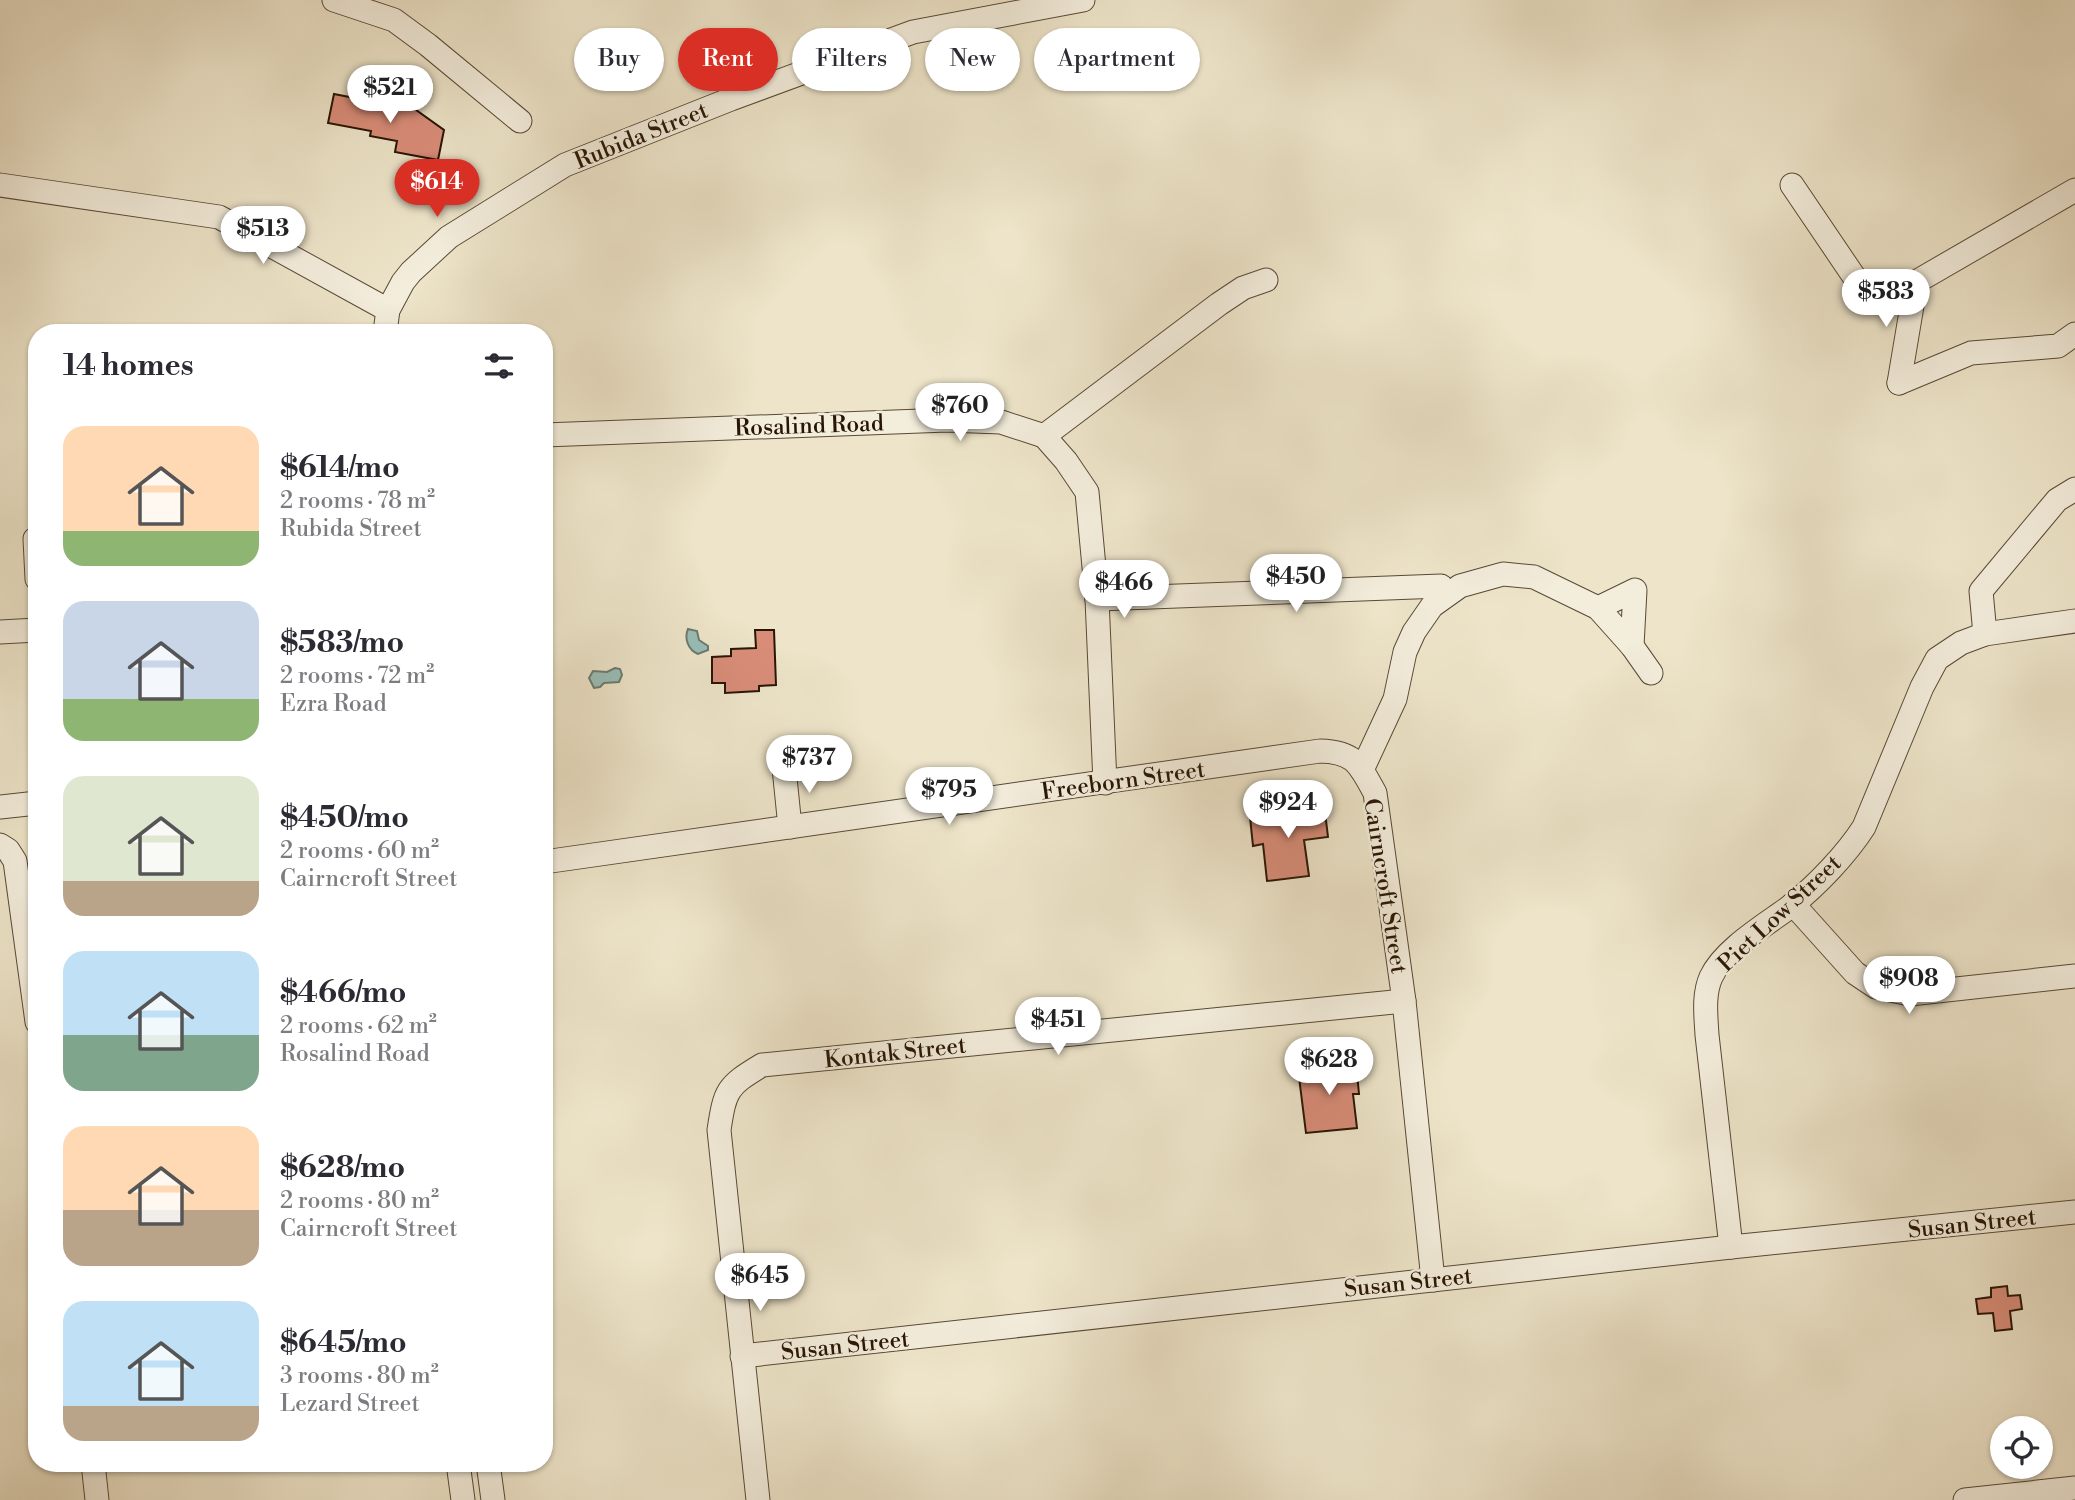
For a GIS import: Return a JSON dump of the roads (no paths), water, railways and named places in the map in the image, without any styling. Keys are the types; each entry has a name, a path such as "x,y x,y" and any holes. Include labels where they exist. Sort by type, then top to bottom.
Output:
{"street":[{"path":"334,0 394,20 520,121"},
{"name":"Rubida Street","path":"386,321 411,272 449,237 565,165 731,99 913,32 1083,0"},
{"path":"0,185 219,217 386,321"},
{"path":"1793,185 1857,281 1868,289 1884,290 1905,287 1916,282 2075,190"},
{"path":"1105,783 1097,599 1087,492 1066,461 1044,436 1219,304 1243,288 1266,281"},
{"path":"1916,282 1899,383 1971,353 2058,346 2075,334"},
{"name":"Rosalind Road","path":"553,435 947,421 1001,422 1044,436"},
{"path":"1985,634 1981,591 2057,500 2075,489"},
{"name":"Cairncroft Street","path":"1433,1280 1404,1001 1375,793 1362,770 1395,699 1405,652 1414,632 1432,606 1460,586 1503,574 1534,577 1598,608 1632,646 1651,673"},
{"path":"1097,599 1441,586"},
{"path":"1598,608 1635,590 1632,646"},
{"name":"Piet Low Street","path":"1731,1248 1707,1035 1705,1003 1711,976 1733,949 1793,904 1852,846 1864,827 1922,687 1937,659 1961,643 1985,634 2075,621"},
{"path":"0,632 28,630"},
{"name":"Freeborn Street","path":"553,861 1320,751 1338,751 1353,758 1362,770"},
{"path":"784,768 790,827"},
{"path":"0,807 28,804"},
{"path":"0,845 8,850 15,861 28,956"},
{"path":"1793,904 1855,973 1876,987 1910,994 2075,976"},
{"name":"Kontak Street","path":"758,1500 719,1130 727,1093 737,1080 762,1065 1404,1001"},
{"name":"Susan Street","path":"742,1356 2075,1212"},
{"path":"94,1472 97,1500"},
{"path":"459,1472 463,1500"},
{"path":"489,1472 492,1500"},
{"path":"1965,1500 2075,1488"}],"water":[{"path":"688,629 697,631 699,640 708,646 708,650 698,654 689,647"},
{"path":"620,669 622,675 619,682 604,683 594,688 589,678 593,671 607,672"}]}
